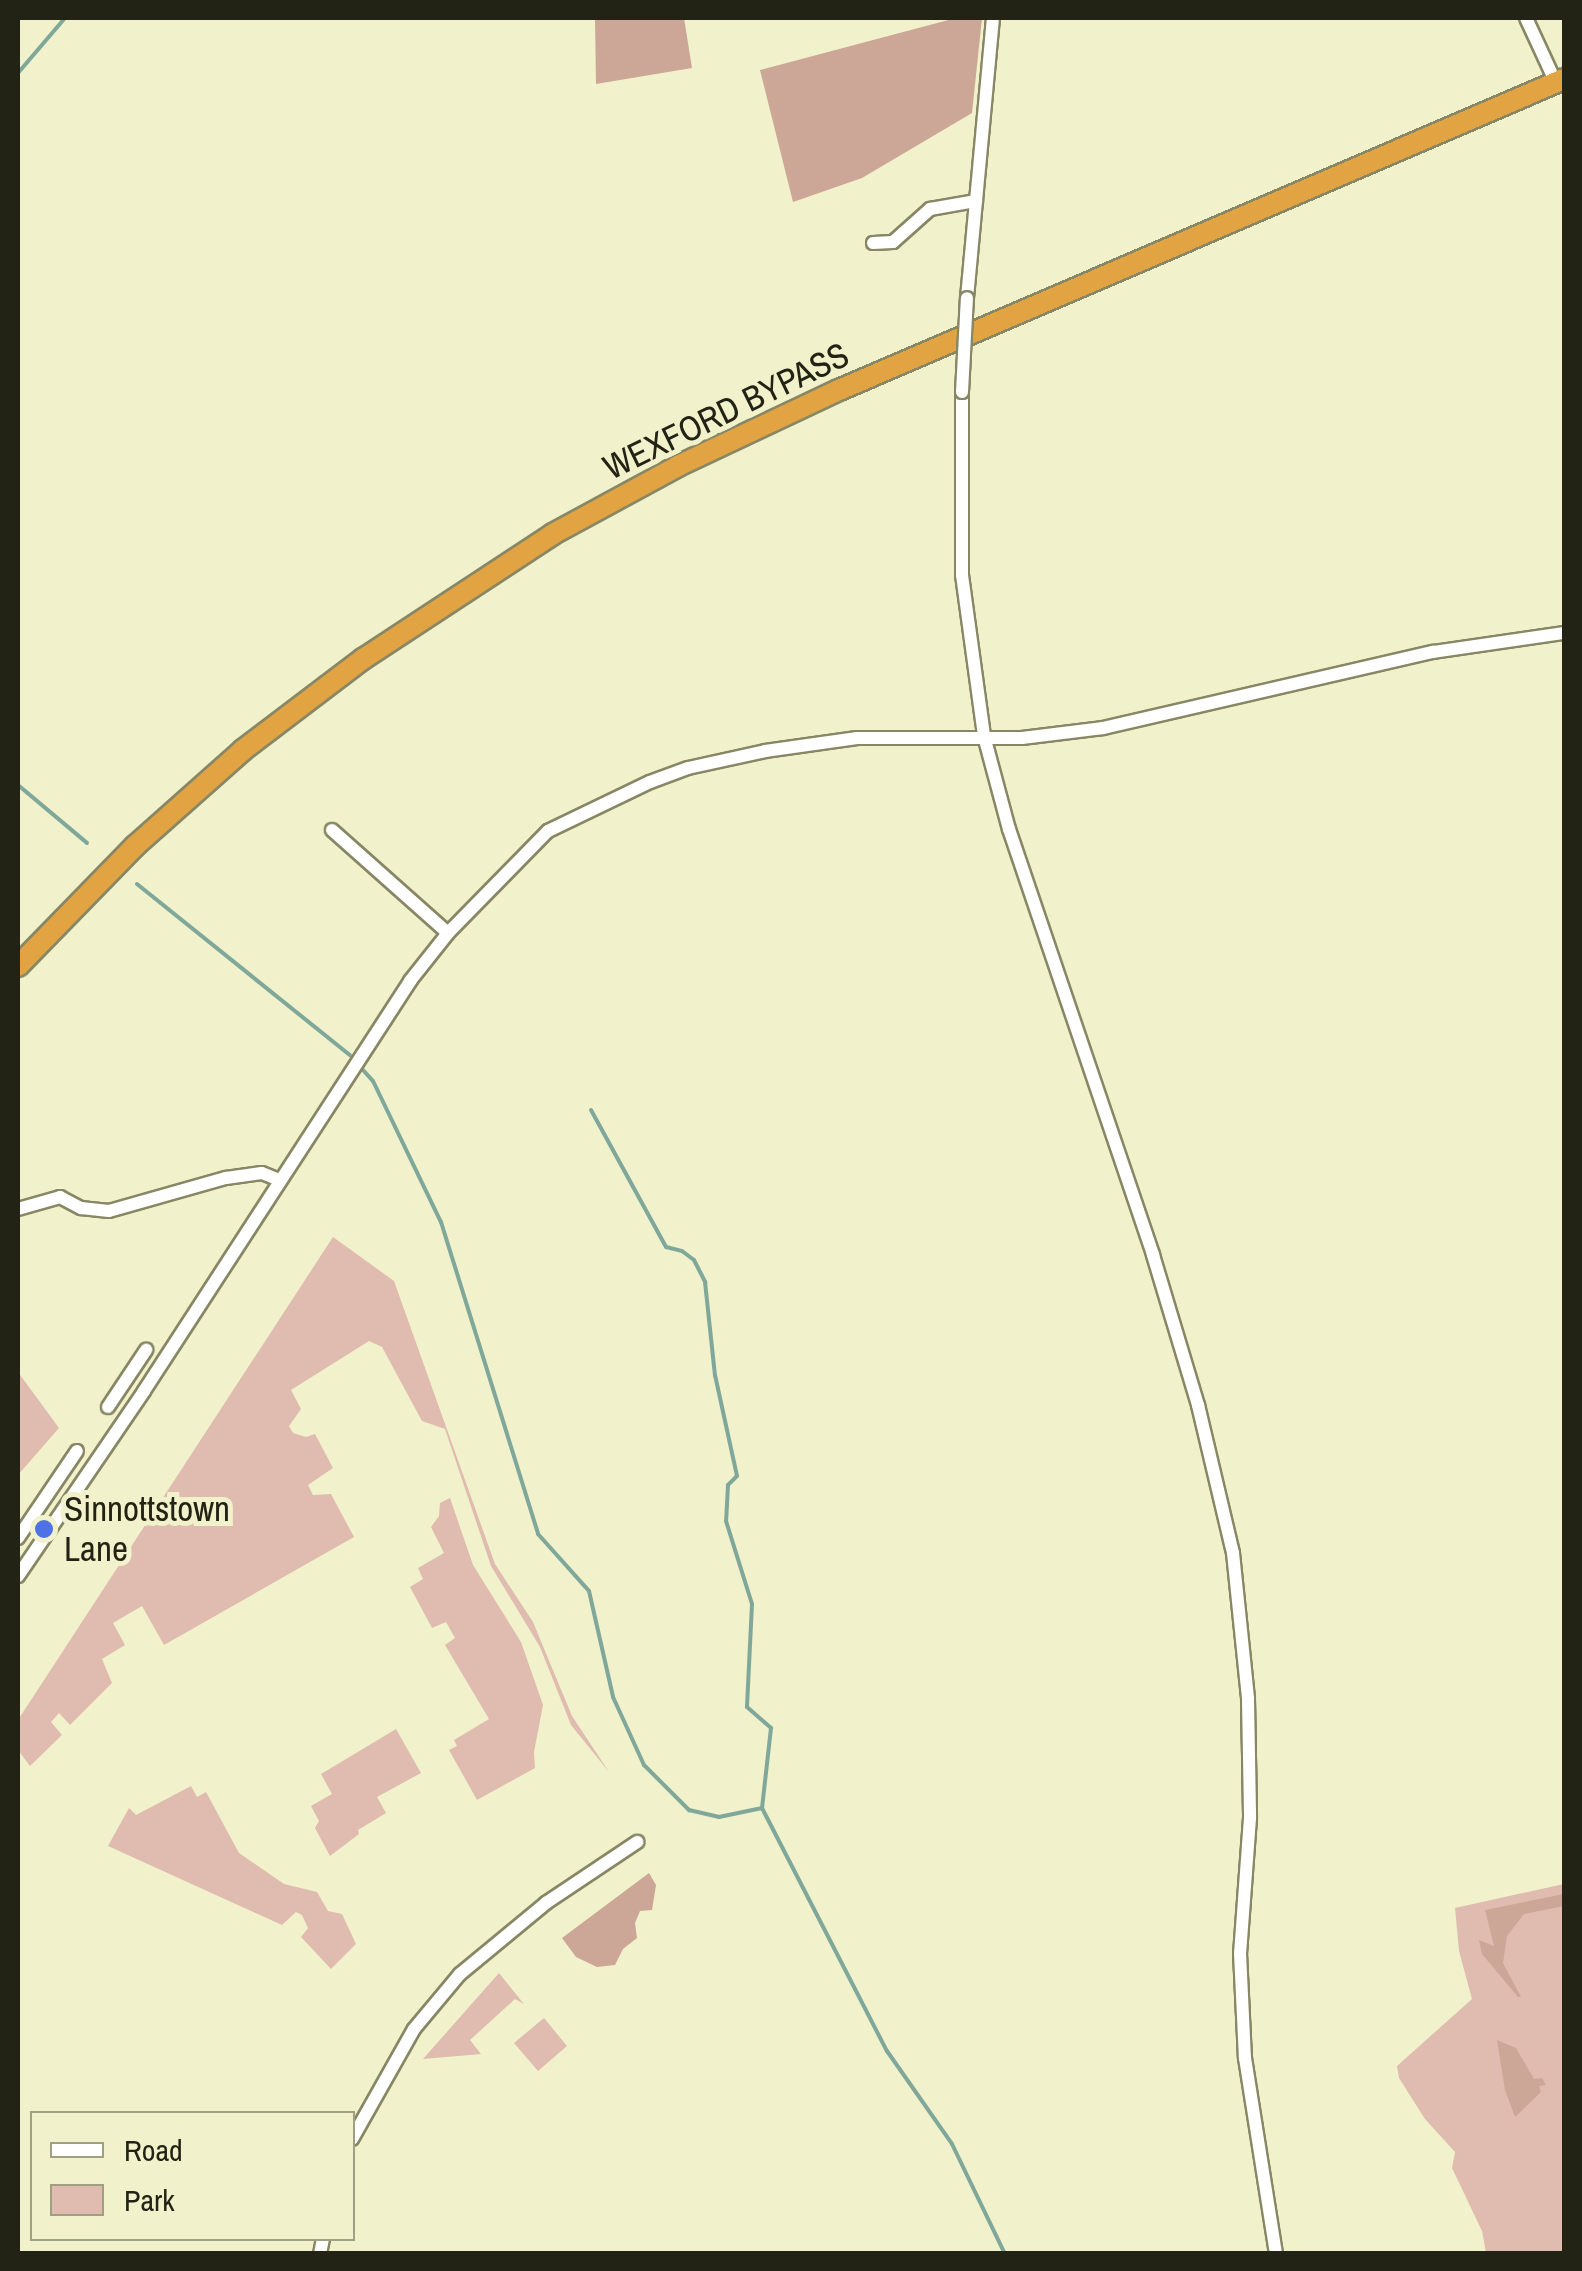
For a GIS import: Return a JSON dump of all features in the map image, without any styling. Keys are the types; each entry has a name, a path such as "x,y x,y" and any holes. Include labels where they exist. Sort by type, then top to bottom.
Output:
{"highway":[{"name":"WEXFORD BYPASS","path":"18,966 135,846 243,750 319,690 553,534 678,466 839,390 1560,81"}],"street":[{"path":"993,18 967,298 962,392 962,574 984,736 1009,829 1152,1254 1199,1411 1233,1553 1248,1699 1250,1818 1240,1953 1245,2058 1276,2254"},
{"path":"1526,18 1560,81"},
{"path":"873,243 893,242 930,209 976,201"},
{"path":"18,1576 144,1391 410,981 448,933 548,831 688,768 839,740 1022,738 1103,728 1433,652 1564,633"},
{"path":"332,830 448,933"},
{"path":"18,1209 60,1198 81,1208 109,1211 226,1178 262,1173 280,1180"},
{"path":"108,1407 146,1350"},
{"path":"128,1378 144,1391"},
{"path":"18,1538 77,1451"},
{"path":"355,2134 414,2029 460,1974 546,1903 637,1842"}],"green space":[{"path":"333,1237 394,1281 495,1564 533,1622 572,1716 609,1772 571,1725 540,1647 491,1566 445,1429 422,1421 382,1347 369,1341 291,1390 301,1409 289,1426 293,1433 306,1437 315,1434 333,1468 308,1485 313,1495 331,1494 354,1537 164,1645 142,1606 113,1623 125,1645 102,1659 112,1683 70,1725 59,1713 51,1722 62,1735 30,1766 18,1750 18,1720"},
{"path":"18,1372 59,1428 18,1475"},
{"path":"450,1498 473,1565 521,1642 543,1705 534,1752 535,1768 477,1800 449,1750 457,1746 454,1740 489,1719 445,1645 455,1638 446,1622 432,1628 410,1587 423,1579 418,1568 444,1553 431,1527 439,1516 440,1503"},
{"path":"396,1729 421,1773 377,1797 386,1813 358,1830 359,1834 330,1856 315,1828 319,1821 311,1806 332,1794 321,1774"},
{"path":"191,1786 197,1797 206,1792 239,1853 284,1884 317,1892 328,1911 342,1914 356,1944 331,1969 301,1937 308,1928 302,1915 296,1912 282,1925 108,1846 129,1808 136,1815"},
{"path":"1564,1884 1564,2253 1486,2253 1482,2231 1452,2168 1455,2152 1425,2119 1399,2078 1397,2066 1472,1999 1459,1951 1455,1908"},
{"path":"499,1973 524,2004 515,1999 470,2040 481,2054 423,2059"},
{"path":"544,2018 567,2046 538,2071 514,2043"}],"shaded area":[{"path":"595,18 684,18 692,68 596,84"},
{"path":"956,18 982,18 972,113 862,178 793,202 760,70"},
{"path":"649,1873 656,1885 652,1910 640,1911 635,1923 637,1938 623,1949 615,1965 597,1967 576,1957 562,1938"},
{"path":"1564,1894 1564,1906 1524,1914 1507,1936 1503,1963 1518,1997 1482,1954 1479,1940 1494,1946 1485,1910"},
{"path":"1497,2040 1516,2048 1534,2079 1542,2078 1546,2085 1539,2086 1541,2092 1515,2117 1505,2090"}],"waterway":[{"path":"18,73 65,18"},
{"path":"18,785 87,843"},
{"path":"137,884 350,1055"},
{"path":"363,1070 373,1081 441,1222 538,1534 589,1591 613,1697 644,1765 689,1810 719,1817 762,1808 887,2051 952,2144 1005,2254"},
{"path":"591,1110 666,1247 682,1251 694,1260 705,1282 715,1375 737,1476 728,1485 726,1521 752,1604 747,1707 771,1728 762,1808"}],"place":[{"name":"Sinnottstown Lane","path":"44,1529"}]}
